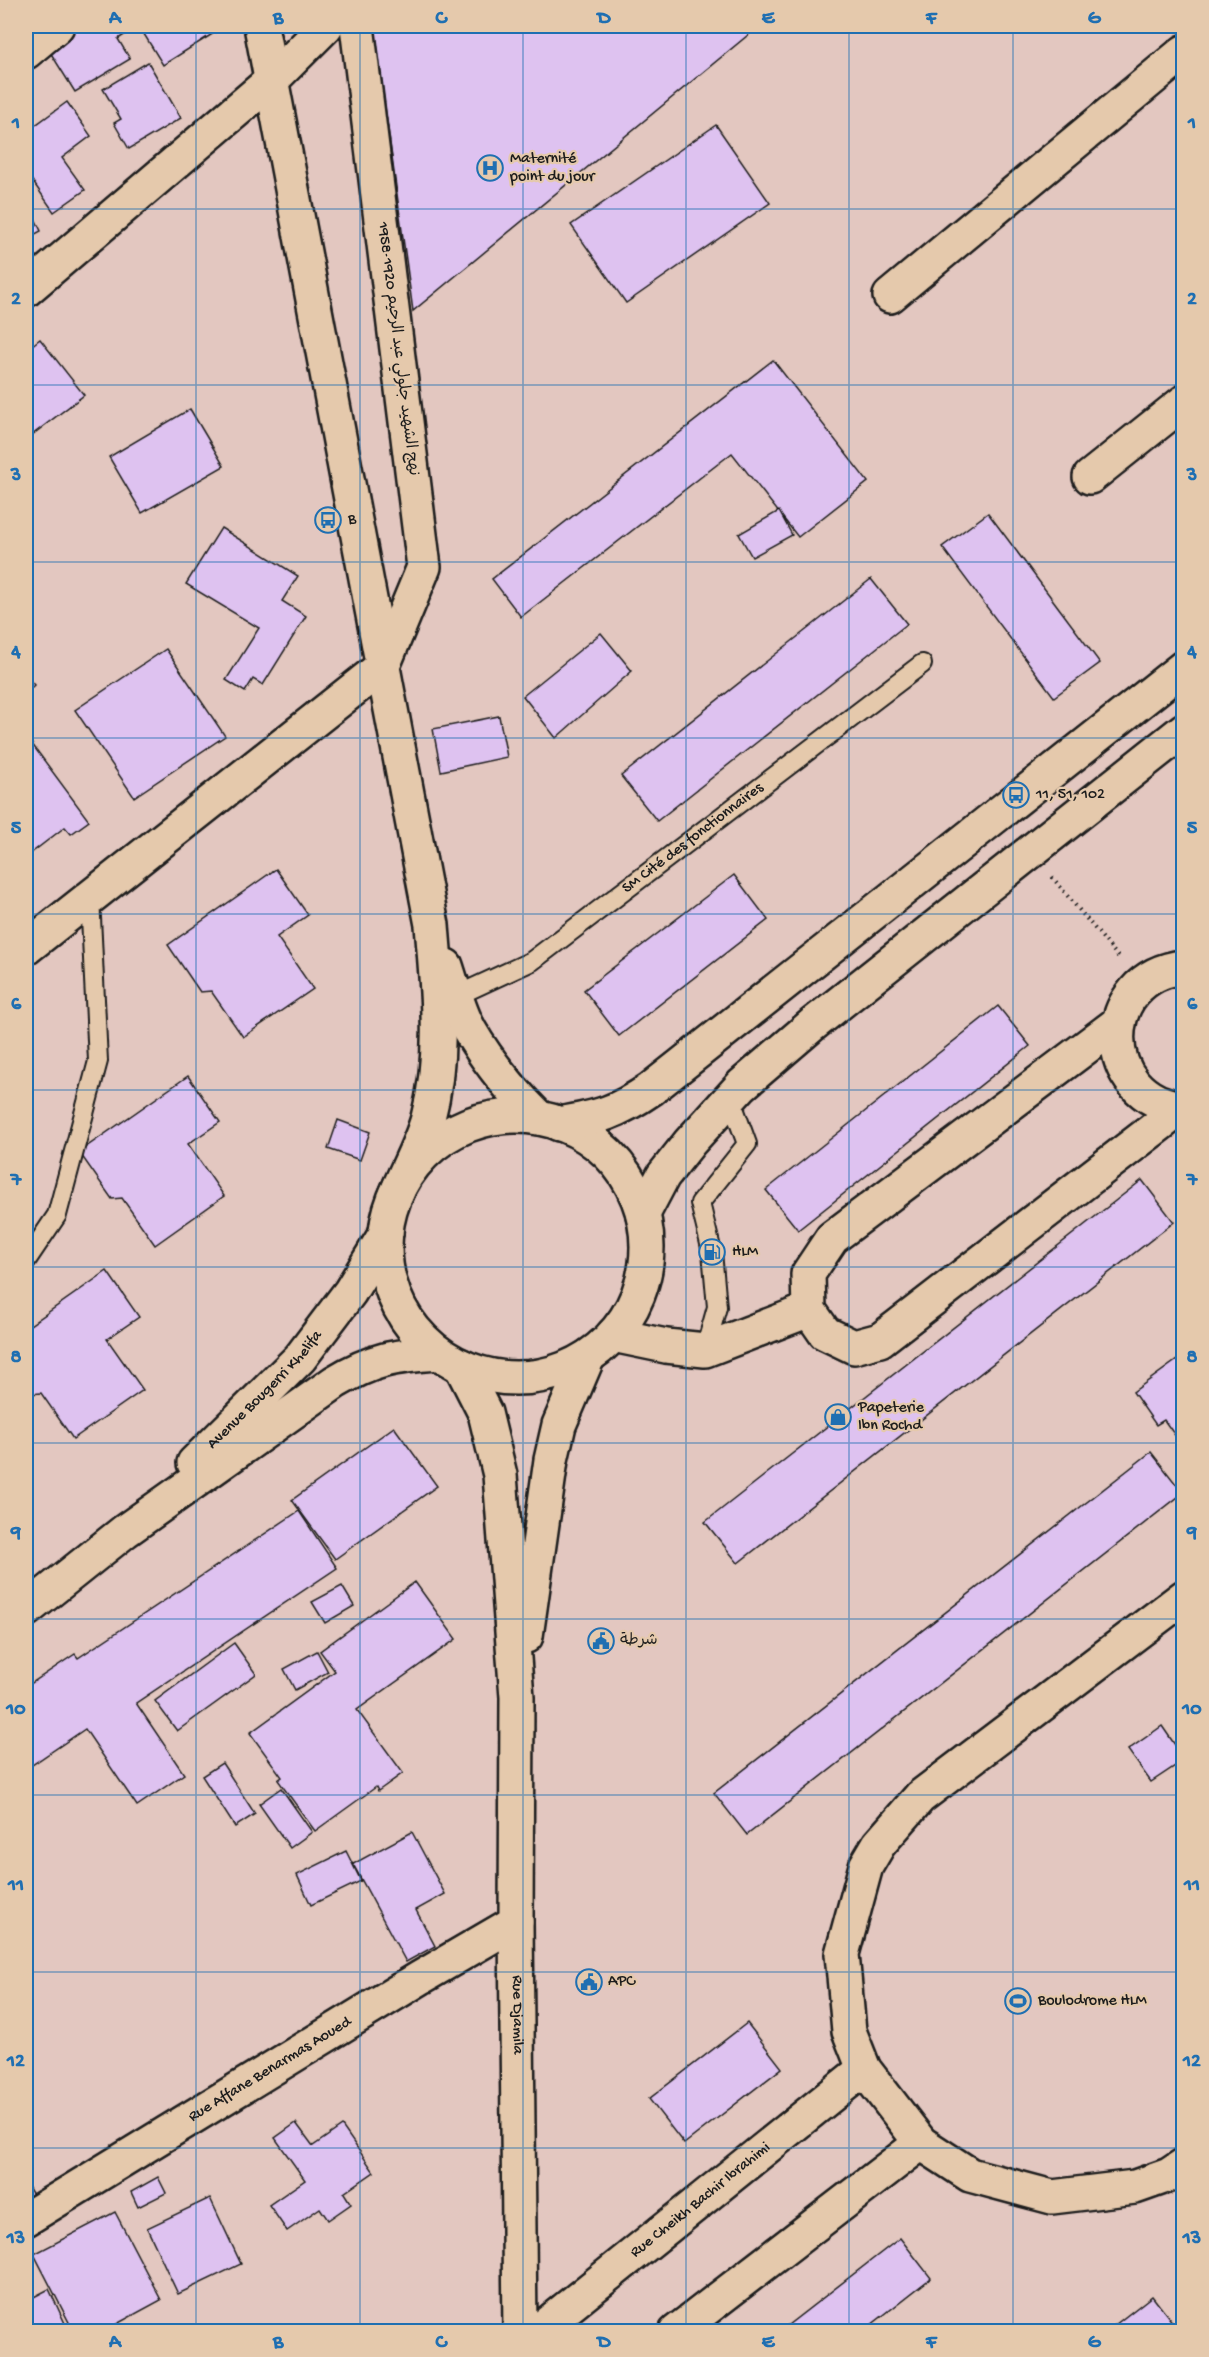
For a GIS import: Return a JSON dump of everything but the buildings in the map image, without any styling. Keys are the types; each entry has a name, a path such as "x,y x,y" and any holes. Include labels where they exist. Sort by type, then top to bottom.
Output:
{"main road":[{"path":"26,52 57,26"},
{"path":"261,26 432,925 440,1045 436,1080 427,1120 396,1195 386,1233 386,1267 395,1300 413,1329 449,1360 485,1413 500,1475 517,1697"},
{"path":"26,290 272,80 326,26"},
{"name":"نهج الشهيد جلولي عبد الرحيم 1920-1958","path":"357,26 424,567 383,666"},
{"path":"890,296 1184,52"},
{"path":"1090,477 1184,402"},
{"path":"26,948 383,666"},
{"path":"396,1195 414,1165 439,1141 470,1125 504,1117 549,1121 604,1116 627,1106 1184,667"},
{"path":"643,1214 663,1176 730,1097 812,1025 1184,730"},
{"path":"432,925 470,1030 493,1066 517,1096 549,1121 583,1135 605,1151 629,1180 643,1214 647,1246 644,1278 632,1308 613,1335 588,1357 565,1369 521,1378 486,1375 449,1360"},
{"path":"1182,1108 1158,1102 1138,1089 1124,1070 1117,1047 1118,1023 1123,1009 1141,985 1171,968 1184,967"},
{"path":"1118,1023 832,1238 808,1274 809,1310 825,1333 854,1347 880,1340 1182,1108"},
{"name":"Avenue Bougerri Khelifa","path":"125,1531 300,1358 350,1292 386,1233"},
{"path":"613,1335 666,1346 705,1350 809,1310"},
{"name":"Avenue Bougerri Khelifa","path":"26,1610 125,1531 335,1382 360,1367 403,1355 449,1360"},
{"path":"517,1697 551,1460 559,1425 588,1357"},
{"path":"1179,2177 1135,2187 1052,2197 970,2175 921,2143 864,2069 849,2031 842,1954 866,1866 879,1844 920,1797 1184,1597"},
{"name":"Rue Djamila","path":"517,1697 516,1922 520,2331"},
{"name":"Rue Affane Benarmas Aoued","path":"26,2219 410,1984 516,1922"},
{"name":"Rue Cheikh Bachir Ibrahimi","path":"537,2331 864,2069"},
{"path":"676,2331 921,2143"}],"lane":[{"name":"SM Cité des fonctionnaires","path":"456,996 532,962 922,664"},
{"path":"26,1262 57,1215 98,1061 90,897"},
{"path":"705,1350 717,1307 712,1252 700,1203 747,1144 730,1097"}],"path":[{"path":"1031,851 1141,985"}],"place":[{"name":"Maternité point du jour","path":"490,168"},
{"name":"B","path":"328,520"},
{"name":"11, 51, 102","path":"1016,795"},
{"name":"HLM","path":"712,1252"},
{"name":"Papeterie Ibn Rochd","path":"838,1417"},
{"name":"شرطة","path":"601,1641"},
{"name":"APC","path":"589,1982"},
{"name":"Boulodrome HLM","path":"1018,2001"}]}
